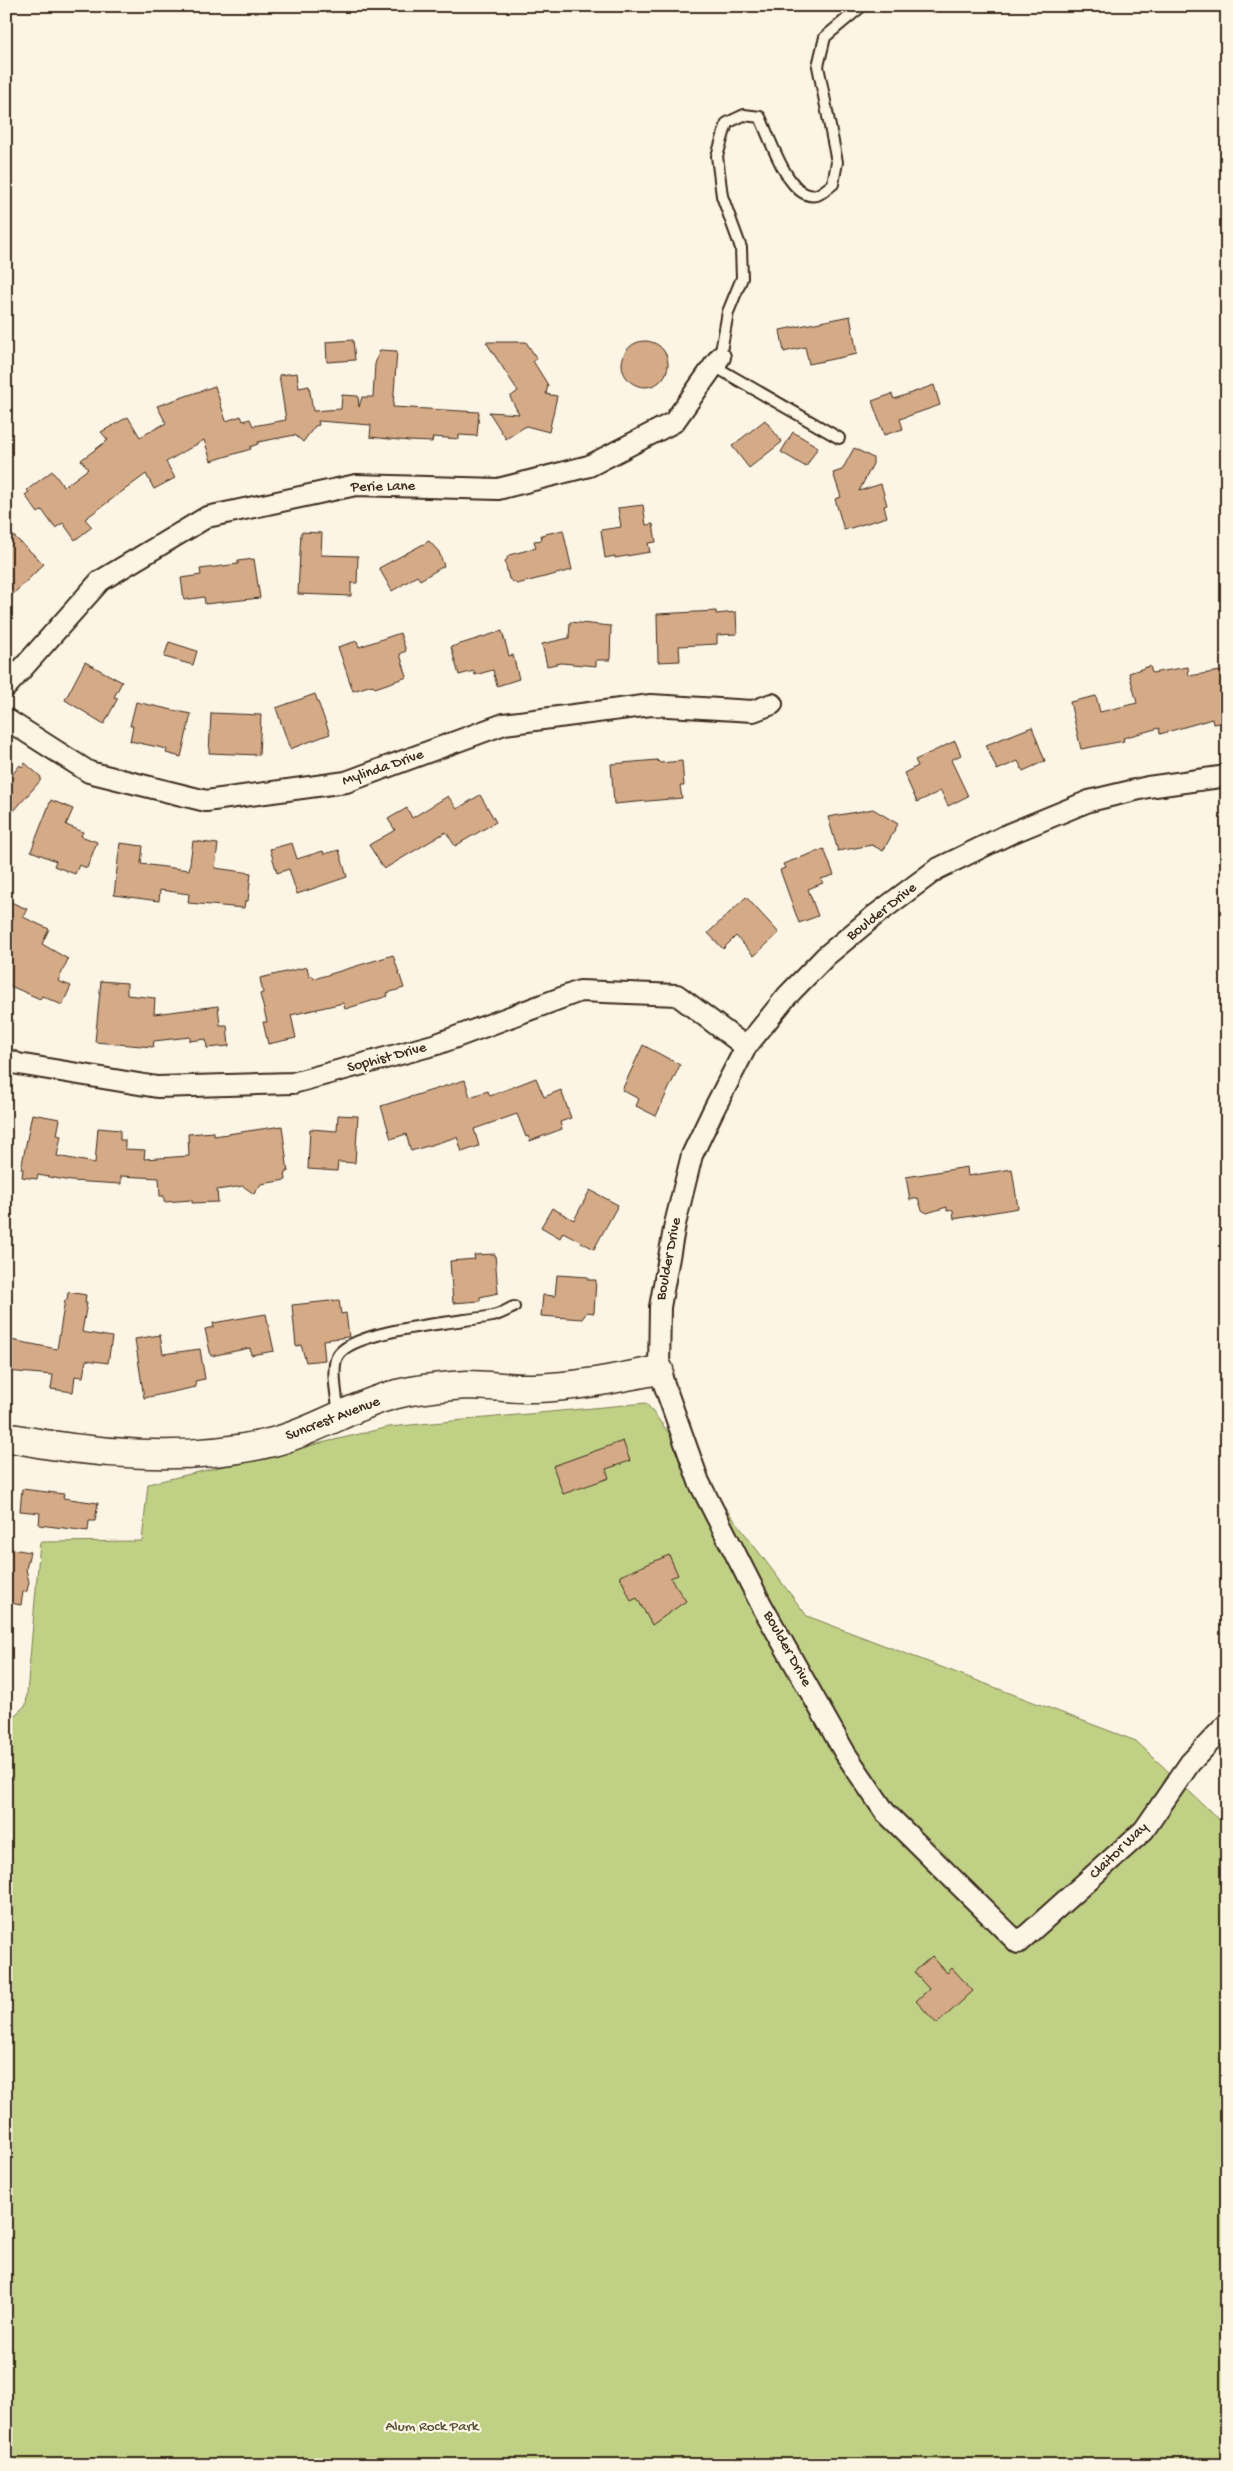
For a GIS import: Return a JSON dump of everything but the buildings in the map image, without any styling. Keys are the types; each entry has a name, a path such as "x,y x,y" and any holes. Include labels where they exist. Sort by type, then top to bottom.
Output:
{"street":[{"name":"Perie Lane","path":"6,687 100,581 207,517 356,485 498,489 590,466 674,422 717,361"},
{"name":"Mylinda Drive","path":"6,719 89,772 206,802 346,782 504,724 652,706 753,711 772,704"},
{"name":"Boulder Drive","path":"1018,1942 885,1812 845,1753 762,1606 699,1482 659,1370 660,1307 675,1224 692,1155 746,1047 787,996 826,956 874,916 937,869 1010,834 1089,801 1148,787 1227,776"},
{"name":"Sophist Drive","path":"6,1059 18,1064 157,1087 293,1083 437,1044 580,991 677,995 746,1047"},
{"name":"Suncrest Avenue","path":"6,1437 29,1442 111,1451 173,1454 220,1452 273,1442 339,1417 361,1406 409,1392 466,1385 535,1388 593,1383 659,1370"},
{"name":"Claitor Way","path":"1018,1942 1144,1830 1190,1763 1227,1724"}],"lane":[{"path":"839,438 717,361 728,312 742,278 741,248 722,196 717,156 727,123 744,115 760,117 789,182 802,194 817,195 833,184 836,162 818,66 825,37 862,6"},
{"path":"339,1417 334,1364 337,1356 344,1348 357,1340 430,1324 494,1315 514,1307"}],"green space":[{"name":"Alum Rock Park","path":"646,1403 807,1616 1136,1741 1227,1827 1227,2465 6,2465 6,1723 26,1705 40,1542 142,1541 148,1484 389,1427"}]}
